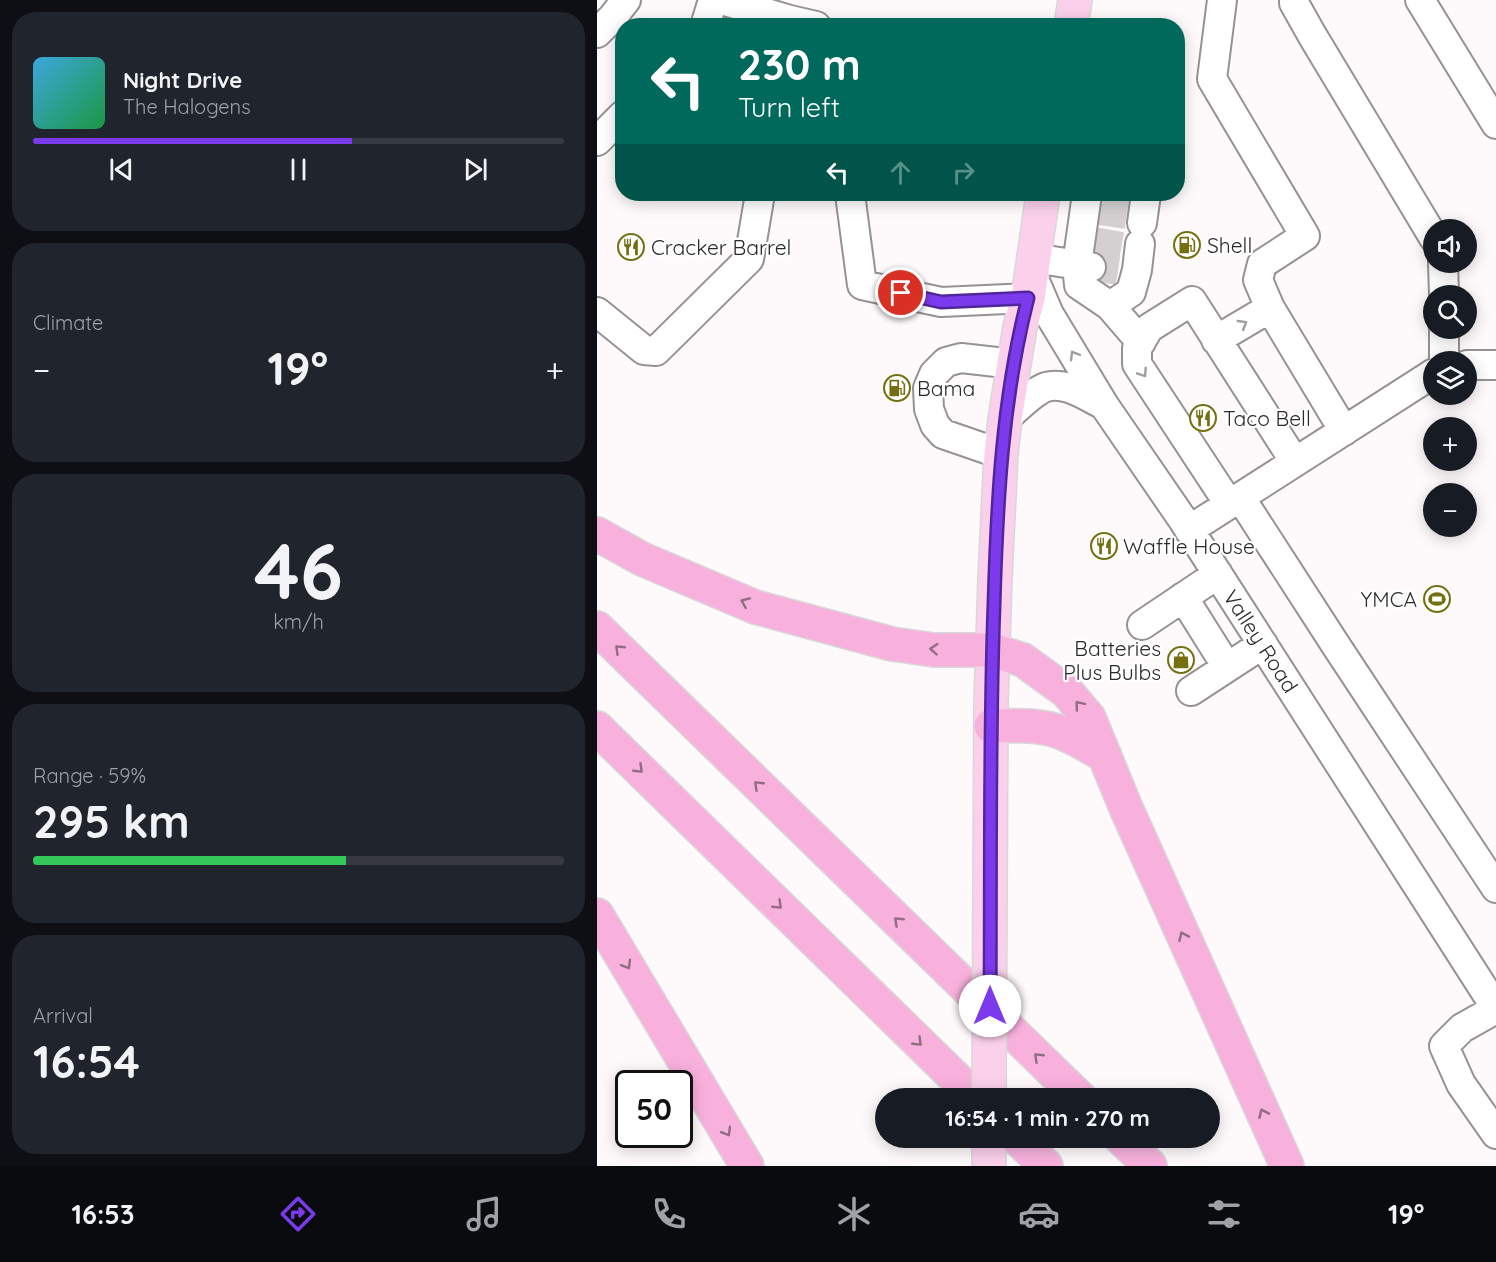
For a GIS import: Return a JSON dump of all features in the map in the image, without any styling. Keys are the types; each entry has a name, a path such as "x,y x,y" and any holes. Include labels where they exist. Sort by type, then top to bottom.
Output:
{"highway":[{"path":"597,534 642,559 755,607 892,644 934,650 992,650 1023,660 1067,692 1089,718 1126,808 1287,1166"},
{"path":"597,628 1070,1088"},
{"path":"991,726 1054,730 1105,756"},
{"path":"597,728 966,1088"},
{"path":"597,915 747,1166"},
{"path":"1027,1148 1045,1166"},
{"path":"1131,1148 1150,1166"}],"main road":[{"path":"989,1088 992,650 1001,454 1042,201"},
{"path":"989,1148 989,1166"}],"street":[{"path":"597,33 625,0"},
{"path":"707,18 713,0"},
{"path":"722,0 797,18"},
{"path":"1222,0 1212,79 1305,236 1262,264 1258,280 1270,308 1344,431"},
{"path":"1294,0 1312,35 1423,220"},
{"path":"1420,0 1496,124"},
{"path":"597,141 615,123"},
{"path":"597,312 644,350 656,351 749,259 757,201"},
{"path":"850,201 862,285 941,302 1031,276 1086,253"},
{"path":"1090,205 1086,253 1079,285 1110,306 1141,342"},
{"path":"1110,306 1131,292 1135,237"},
{"name":"Valley Road","path":"1031,276 1049,314 1104,405 1218,574 1496,1009"},
{"path":"1295,462 1192,301 1149,328 1137,348 1137,364 1337,647 1496,888"},
{"path":"1216,340 1270,308"},
{"path":"1001,454 942,434 929,409 928,388 934,374 946,362 961,358 1014,364"},
{"path":"1477,366 1496,365"},
{"path":"1189,530 1423,380"},
{"path":"1005,419 1046,387 1059,386 1073,390 1104,405"},
{"path":"1142,625 1218,574"},
{"path":"1183,597 1227,667"},
{"path":"1191,691 1263,645"},
{"path":"1496,1009 1462,1028 1445,1046 1461,1084 1496,1134"}],"tunnel":[{"path":"1099,211 1127,215"},
{"path":"1094,241 1122,246"},
{"path":"1091,267 1118,271"}],"place":[{"name":"Shell","path":"1187,245"},
{"name":"Cracker Barrel","path":"631,247"},
{"name":"Bama","path":"897,388"},
{"name":"Taco Bell","path":"1203,418"},
{"name":"Waffle House","path":"1104,546"},
{"name":"YMCA","path":"1437,599"},
{"name":"Batteries Plus Bulbs","path":"1181,660"}],"route":[{"path":"901,293 941,302 1028,298 1020,327 1001,454 991,702 990,1006"}]}
